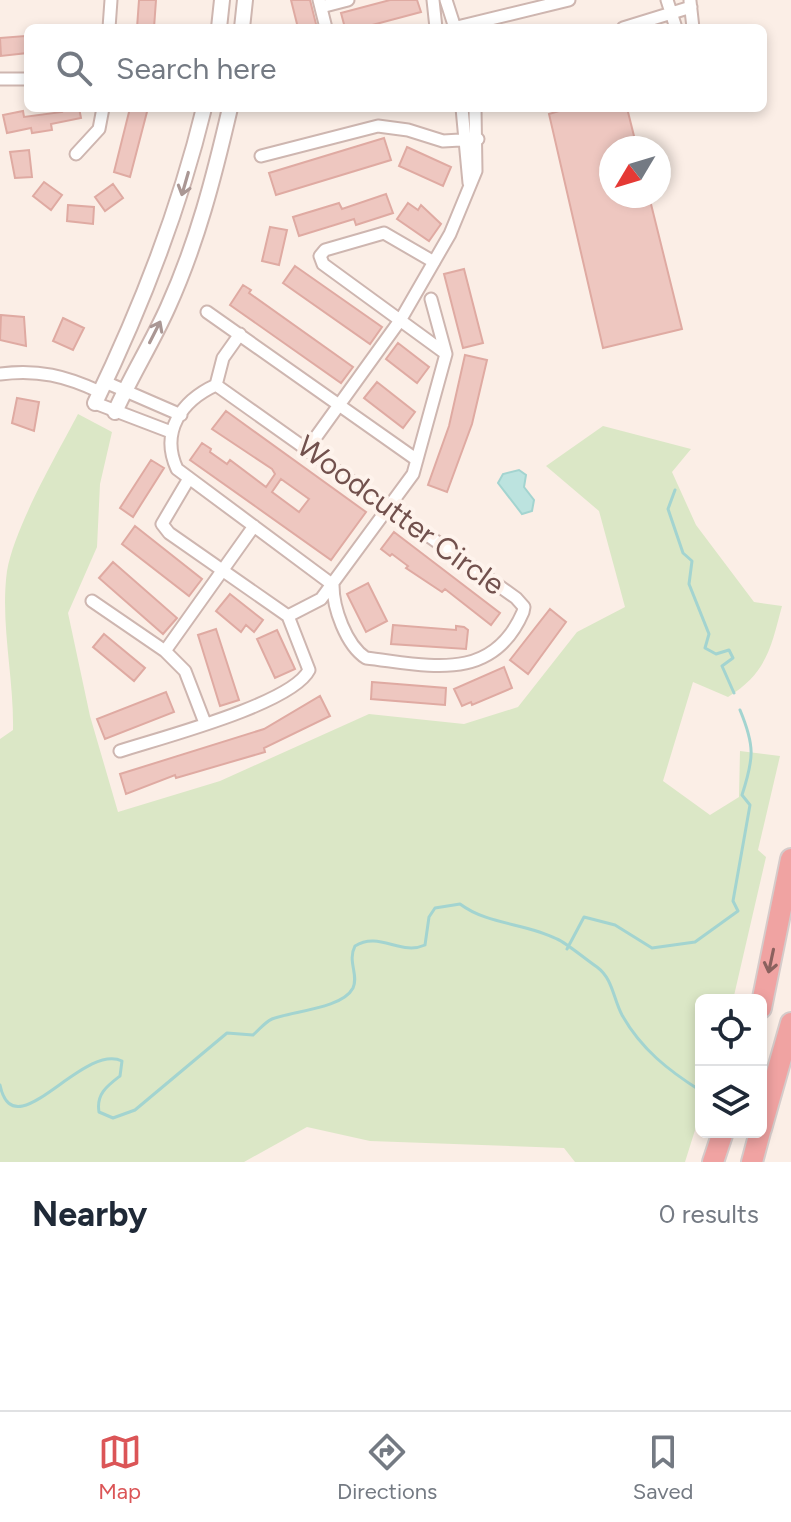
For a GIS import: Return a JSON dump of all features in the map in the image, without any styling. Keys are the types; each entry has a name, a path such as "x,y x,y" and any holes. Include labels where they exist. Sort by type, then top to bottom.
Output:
{"highway":[{"path":"764,994 791,859"},
{"path":"767,1106 791,1023"},
{"path":"713,1162 721,1138"},
{"path":"752,1162 758,1138"}],"street":[{"path":"109,24 111,0"},
{"path":"219,24 222,0"},
{"path":"242,24 245,0"},
{"path":"325,24 320,4 348,0"},
{"path":"433,0 436,24"},
{"path":"446,0 453,24"},
{"path":"470,24 569,0"},
{"path":"667,0 674,24"},
{"path":"636,24 690,4 692,24"},
{"path":"0,79 24,79"},
{"path":"76,154 99,129 102,112"},
{"path":"100,392 140,306 184,189 203,112"},
{"path":"115,412 167,309 193,247 208,202 229,112"},
{"path":"308,448 401,319 450,234 476,171 472,139 463,112"},
{"path":"472,139 475,112"},
{"path":"261,156 378,126 408,130 443,141 472,139"},
{"path":"434,262 384,233 325,250 320,256 323,264 446,354"},
{"path":"288,616 321,599 413,474 446,354 431,299"},
{"path":"207,312 417,460"},
{"path":"240,334 223,358 216,385 203,391 181,415 171,432 171,456 177,469 188,480 333,585"},
{"path":"0,374 39,371 70,378 100,392 125,391 181,415"},
{"name":"Woodcutter Circle","path":"216,385 390,506 521,603 520,618 490,655 463,666 366,658 352,644 333,599 333,585"},
{"path":"100,392 115,412 171,432"},
{"path":"120,751 267,700 306,678 308,661 288,616 162,524 188,480"},
{"path":"165,651 254,526"},
{"path":"92,601 165,651 185,671 205,723"}],"green space":[{"path":"78,414 112,432 100,484 97,547 68,613 90,716 118,812 220,781 369,714 464,724 518,707 577,632 625,607 599,511 546,466 603,426 691,449 672,472 696,525 754,602 782,606 766,658 741,688 728,697 693,682 663,781 710,815 739,797 740,751 780,756 758,850 766,857 734,994 695,994 695,1130 685,1162 575,1162 564,1148 370,1141 307,1127 244,1162 0,1162 0,739 13,730 5,591 11,553 18,533"}],"water":[{"path":"519,470 526,475 524,487 534,500 532,511 522,514 498,483 503,474"}],"building":[{"path":"139,0 156,0 154,24 137,24"},
{"path":"291,0 310,0 316,24 297,24"},
{"path":"390,0 417,0 421,12 376,24 344,24 341,13"},
{"path":"24,36 24,53 1,56 0,38"},
{"path":"23,111 24,117 80,112 81,118 51,124 52,130 32,133 31,128 7,133 3,115"},
{"path":"129,112 147,112 130,177 114,172"},
{"path":"556,112 628,112 634,136 599,136 599,208 652,208 682,329 603,348 549,114"},
{"path":"384,138 391,160 276,195 269,173"},
{"path":"407,147 451,167 443,186 399,166"},
{"path":"29,150 32,177 15,178 10,152"},
{"path":"44,182 62,195 51,210 33,196"},
{"path":"113,184 123,198 105,211 95,197"},
{"path":"386,194 393,213 356,225 354,219 299,236 293,217 339,203 342,209"},
{"path":"408,203 418,210 421,205 441,224 429,241 397,219"},
{"path":"68,205 94,207 93,224 67,221"},
{"path":"270,227 287,230 279,265 262,261"},
{"path":"295,266 382,327 370,344 283,283"},
{"path":"464,269 483,343 463,348 444,274"},
{"path":"243,285 251,290 249,293 353,367 341,383 230,305"},
{"path":"1,315 24,317 26,346 0,340"},
{"path":"63,318 84,328 73,350 53,341"},
{"path":"398,343 429,367 417,383 386,359"},
{"path":"465,355 487,360 472,424 447,492 428,485 449,426"},
{"path":"377,382 415,412 403,428 364,398"},
{"path":"17,398 39,402 34,431 12,423"},
{"path":"226,411 366,512 331,560 190,460 202,443 227,464 230,460 266,487 275,474 272,469 212,429","holes":["281,479 309,499 299,512 272,492"]},
{"path":"151,460 164,468 133,517 120,508"},
{"path":"135,526 202,579 189,596 122,544"},
{"path":"394,532 500,613 491,625 445,589 442,592 381,549"},
{"path":"113,562 177,618 163,634 99,578"},
{"path":"368,583 387,621 366,632 347,594"},
{"path":"230,594 263,620 254,632 246,625 241,632 216,611"},
{"path":"550,609 566,622 528,674 510,660"},
{"path":"393,625 456,630 456,626 464,627 468,630 466,649 391,644"},
{"path":"216,629 239,700 220,706 198,635"},
{"path":"277,630 295,669 275,678 257,639"},
{"path":"104,634 145,668 134,681 93,647"},
{"path":"504,667 512,688 472,705 471,702 462,706 454,689"},
{"path":"372,682 446,688 445,705 371,699"},
{"path":"166,692 174,712 105,739 97,719"},
{"path":"320,696 330,716 264,748 265,752 176,778 175,775 126,794 120,774 264,729"}],"waterway":[{"path":"675,490 668,509 683,553 692,561 689,584 709,634 705,648 716,654 729,650 733,658 722,666 734,693"},
{"path":"567,949 584,917 615,925 652,948 695,942 738,911 733,901 750,805 742,795 751,752 740,710"},
{"path":"0,1085 8,1102 19,1106 34,1101 88,1066 106,1059 122,1061 120,1076 101,1095 99,1112 113,1118 135,1110 227,1033 253,1035 272,1019 339,1001 353,988 352,957 355,946 373,941 407,948 425,945 429,917 435,908 460,904 483,916 557,939 597,967 606,977 622,1015 647,1049 695,1087"}]}
